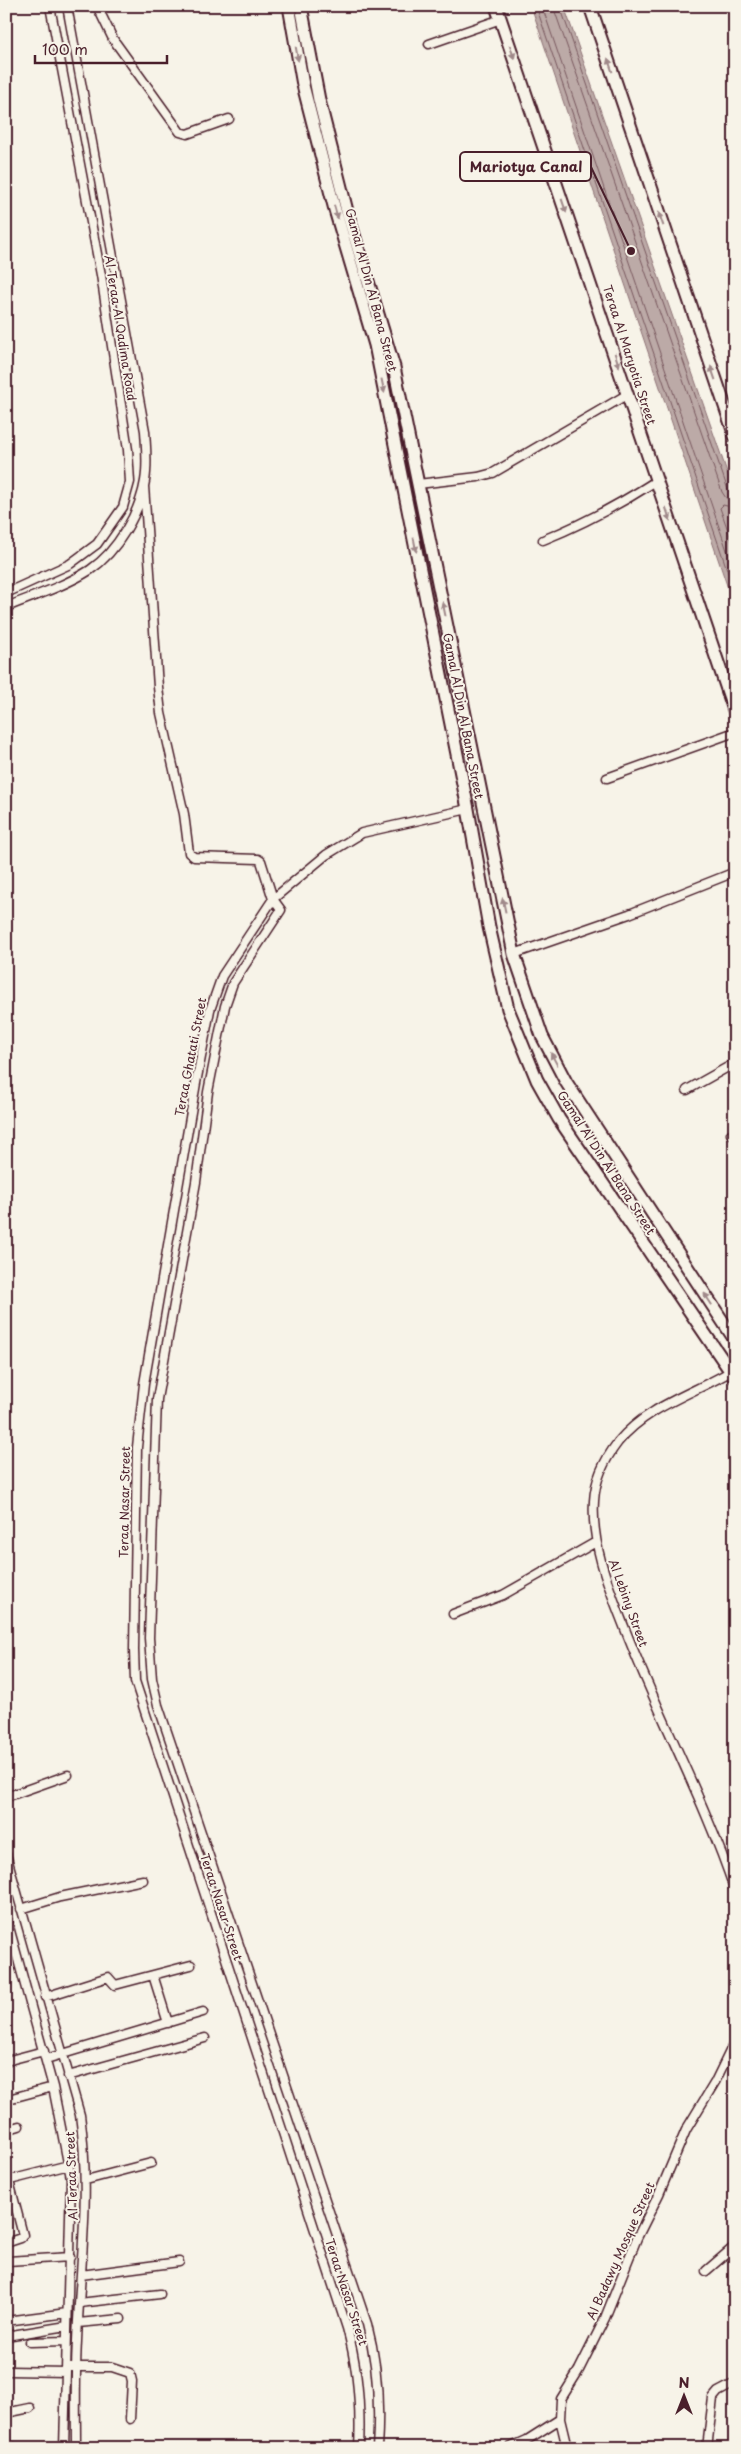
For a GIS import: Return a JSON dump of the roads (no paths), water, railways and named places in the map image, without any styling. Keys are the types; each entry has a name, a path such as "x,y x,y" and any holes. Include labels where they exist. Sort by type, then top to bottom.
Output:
{"main road":[{"name":"Gamal Al Din Al Bana Street","path":"288,6 303,85 332,200 375,345 468,809 489,927 508,1009 537,1080 582,1155 733,1373"},
{"name":"Gamal Al Din Al Bana Street","path":"301,6 319,100 348,215 394,367 514,954 542,1036 566,1082 735,1340"},
{"name":"Teraa Al Maryotia Street","path":"496,6 735,713"},
{"path":"590,6 735,436"}],"street":[{"name":"Al Teraa Al Qadima Road","path":"6,593 70,564 97,544 122,507 130,482 128,450 101,275 50,6"},
{"name":"Al Teraa Al Qadima Road","path":"32,596 81,575 103,559 127,526 144,486 147,455 145,431 67,6"},
{"path":"97,6 113,39 180,132 192,133 229,119"},
{"path":"429,44 501,19"},
{"path":"418,484 478,478 493,473 628,394"},
{"path":"543,540 606,512 656,481"},
{"path":"144,486 161,713 184,814 189,853 194,857 258,859 261,861 273,899"},
{"path":"6,607 32,596 28,584"},
{"path":"607,778 735,732"},
{"name":"Teraa Ghatati Street","path":"148,1362 210,1010 222,976 273,899 326,855 356,836 468,809"},
{"path":"514,954 629,914 735,872"},
{"name":"Teraa Ghatati Street","path":"162,1365 196,1182 208,1092 225,1006 242,967 281,911 273,899"},
{"path":"687,1090 735,1063"},
{"name":"Teraa Nasar Street","path":"148,1362 138,1428 135,1681 348,2328 360,2396 359,2448"},
{"name":"Teraa Nasar Street","path":"162,1365 155,1416 149,1638 154,1692 367,2324 378,2373 377,2448"},
{"name":"Al Lebiny Street","path":"733,1373 667,1403 619,1442 601,1470 594,1492 594,1518 596,1542 610,1591 647,1686 689,1779 735,1891"},
{"path":"137,1490 153,1491"},
{"path":"452,1614 503,1595 596,1542"},
{"path":"6,1797 68,1775"},
{"name":"Al Teraa Street","path":"6,1854 80,2116 84,2147 86,2180 76,2367 76,2448"},
{"path":"21,1909 60,1897 143,1880"},
{"name":"Al Teraa Street","path":"6,1916 44,2051 69,2165 71,2206 64,2448"},
{"path":"45,1996 108,1977 115,1985 191,1965"},
{"path":"154,1975 168,2023"},
{"path":"46,2059 202,2012"},
{"path":"68,2076 205,2038"},
{"name":"Al Badawy Mosque Street","path":"560,2419 561,2399 579,2370 605,2318 637,2238 659,2194 686,2130 715,2082 735,2041"},
{"path":"6,2061 44,2051"},
{"path":"9,2098 53,2087"},
{"path":"6,2130 19,2126"},
{"path":"86,2180 151,2163"},
{"path":"6,2243 21,2238 23,2235 7,2181 69,2165"},
{"path":"706,2271 735,2246"},
{"path":"8,2261 70,2257"},
{"path":"81,2274 179,2262"},
{"path":"79,2303 160,2294"},
{"path":"6,2321 67,2312"},
{"path":"78,2323 121,2319"},
{"path":"6,2336 67,2326"},
{"path":"30,2342 66,2341"},
{"path":"9,2371 112,2367 130,2373 132,2381 130,2419"},
{"path":"708,2448 713,2398 718,2392 735,2383"},
{"path":"6,2412 30,2408"},
{"path":"509,2448 527,2440 560,2419 567,2448"},
{"path":"6,2443 14,2448"}],"water":[{"path":"531,6 564,6 735,495 735,609"}],"place":[{"name":"Mariotya Canal","path":"631,251"}]}
